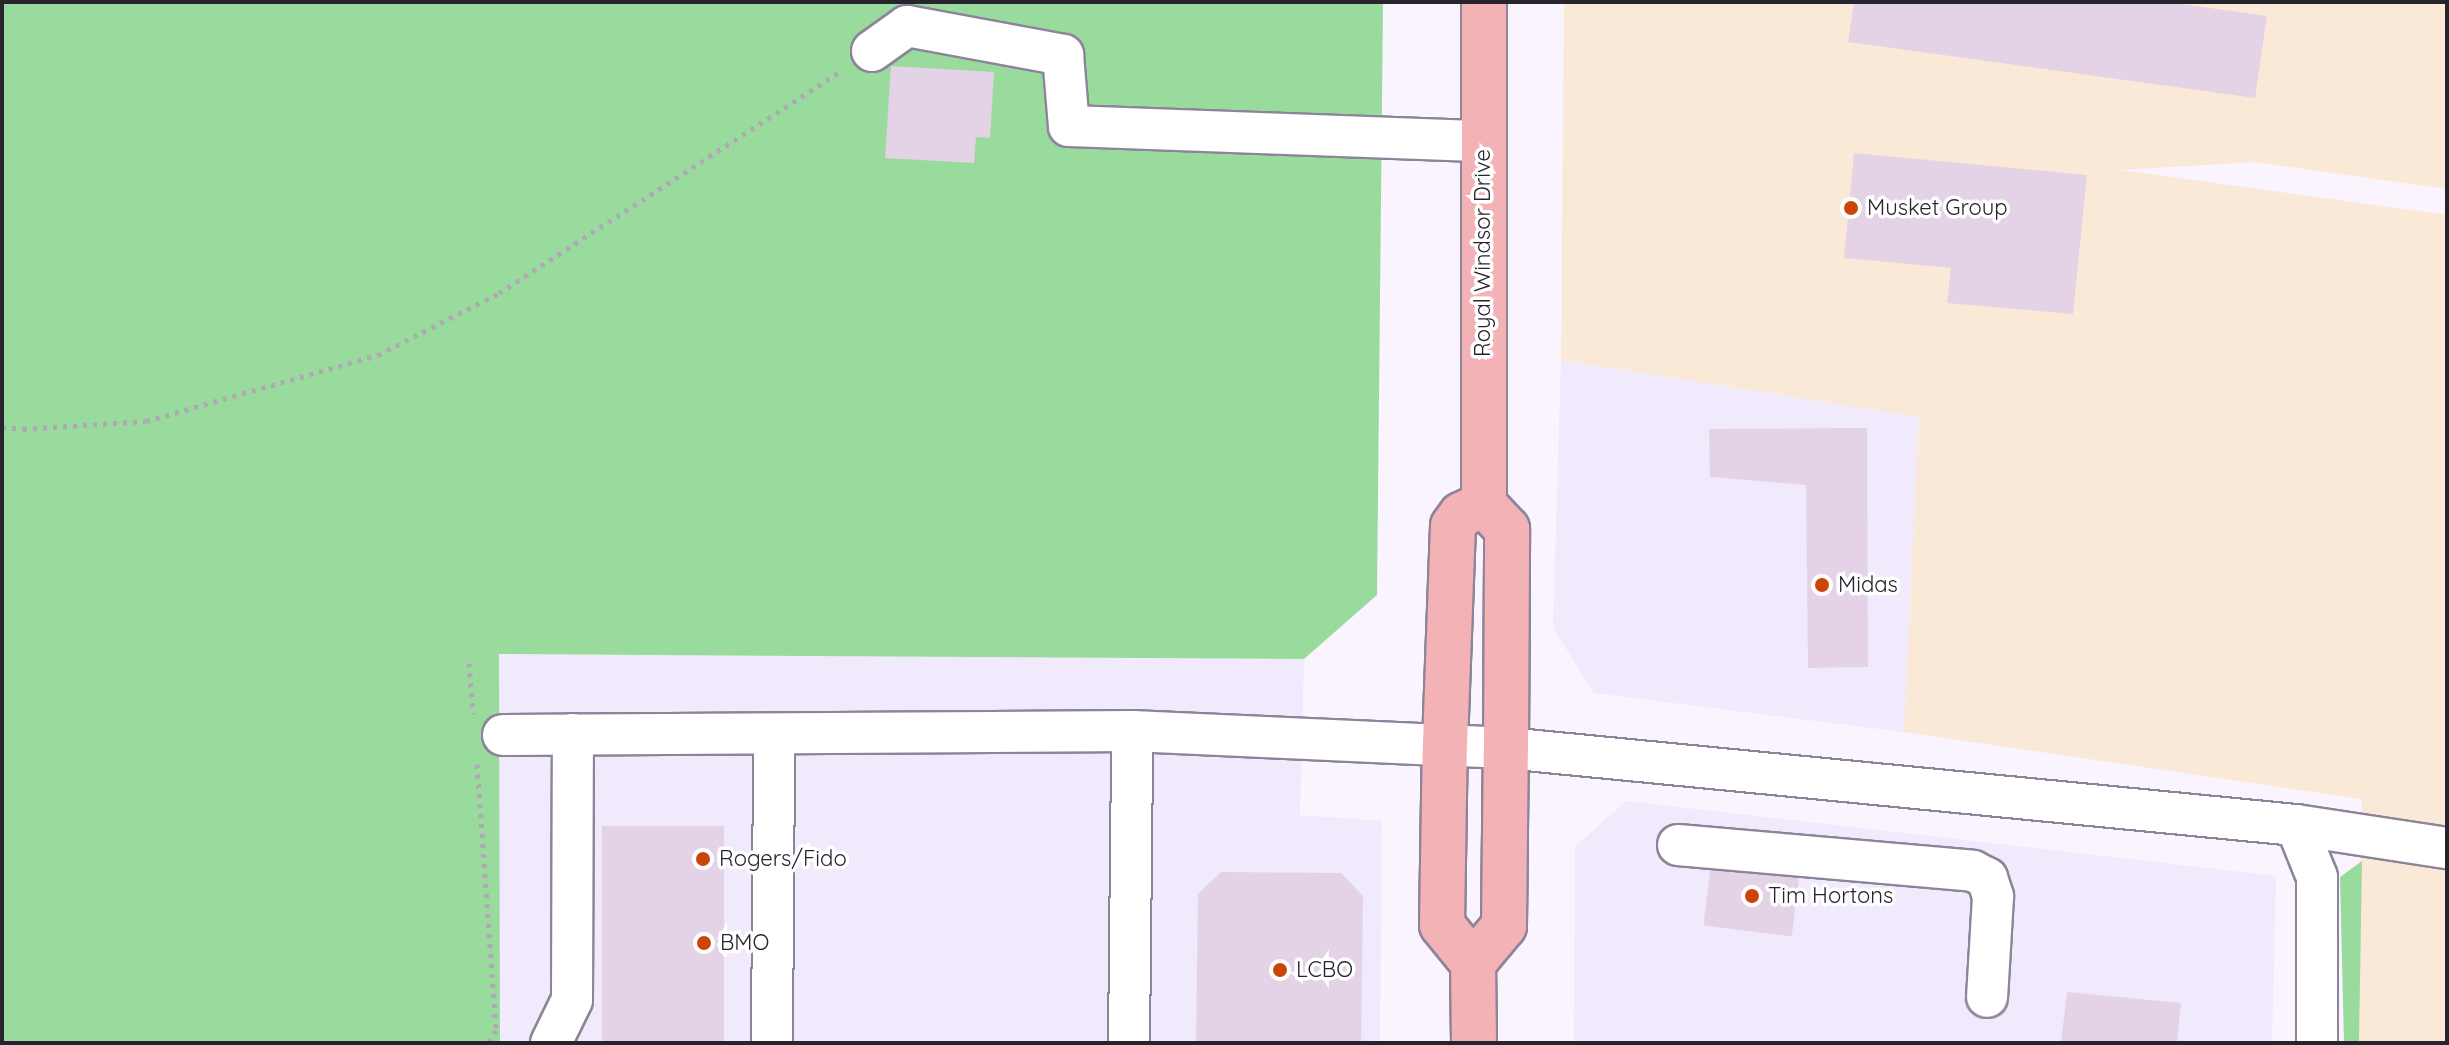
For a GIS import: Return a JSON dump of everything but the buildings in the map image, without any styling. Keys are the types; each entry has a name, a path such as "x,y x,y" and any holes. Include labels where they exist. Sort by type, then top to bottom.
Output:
{"main road":[{"name":"Royal Windsor Drive","path":"1484,2 1484,504"},
{"path":"1473,963 1504,926 1507,529 1484,504 1461,515 1453,526 1445,744 1442,925 1473,963 1474,1043"}],"lane":[{"path":"872,51 907,26 1063,55 1069,126 1483,141"},
{"path":"1129,1043 1132,731"},
{"path":"484,738 573,734 1132,731 1445,744 2296,825 2447,848"},
{"path":"551,1043 572,1000 573,734"},
{"path":"772,1043 774,734"},
{"path":"2296,825 2317,877 2317,1043"},
{"path":"1678,845 1973,871 1987,878 1993,908 1987,997"}],"path":[{"path":"2,427 146,421 378,355 499,293 872,51"},
{"path":"469,663 484,738 496,1030 489,1043"}],"shaded area":[{"path":"1564,2 2447,2 2447,189 2255,162 2120,170 2447,215 2447,1043 2359,1043 2362,799 1904,732 1919,417 1561,360"},
{"path":"1561,360 1919,417 1904,732 1594,693 1553,628"},
{"path":"499,654 1304,659 1300,815 1382,821 1380,1043 500,1043"},
{"path":"1626,801 2276,876 2272,1043 1574,1043 1575,847"}],"green space":[{"path":"2,2 1383,2 1377,595 1304,659 499,654 500,1043 2,1043"},
{"path":"2362,861 2359,1043 2344,1043 2340,877"}],"place":[{"name":"Musket Group","path":"1851,208"},
{"name":"Midas","path":"1822,585"},
{"name":"Rogers/Fido","path":"703,859"},
{"name":"Tim Hortons","path":"1752,896"},
{"name":"BMO","path":"704,943"},
{"name":"LCBO","path":"1280,970"}]}
